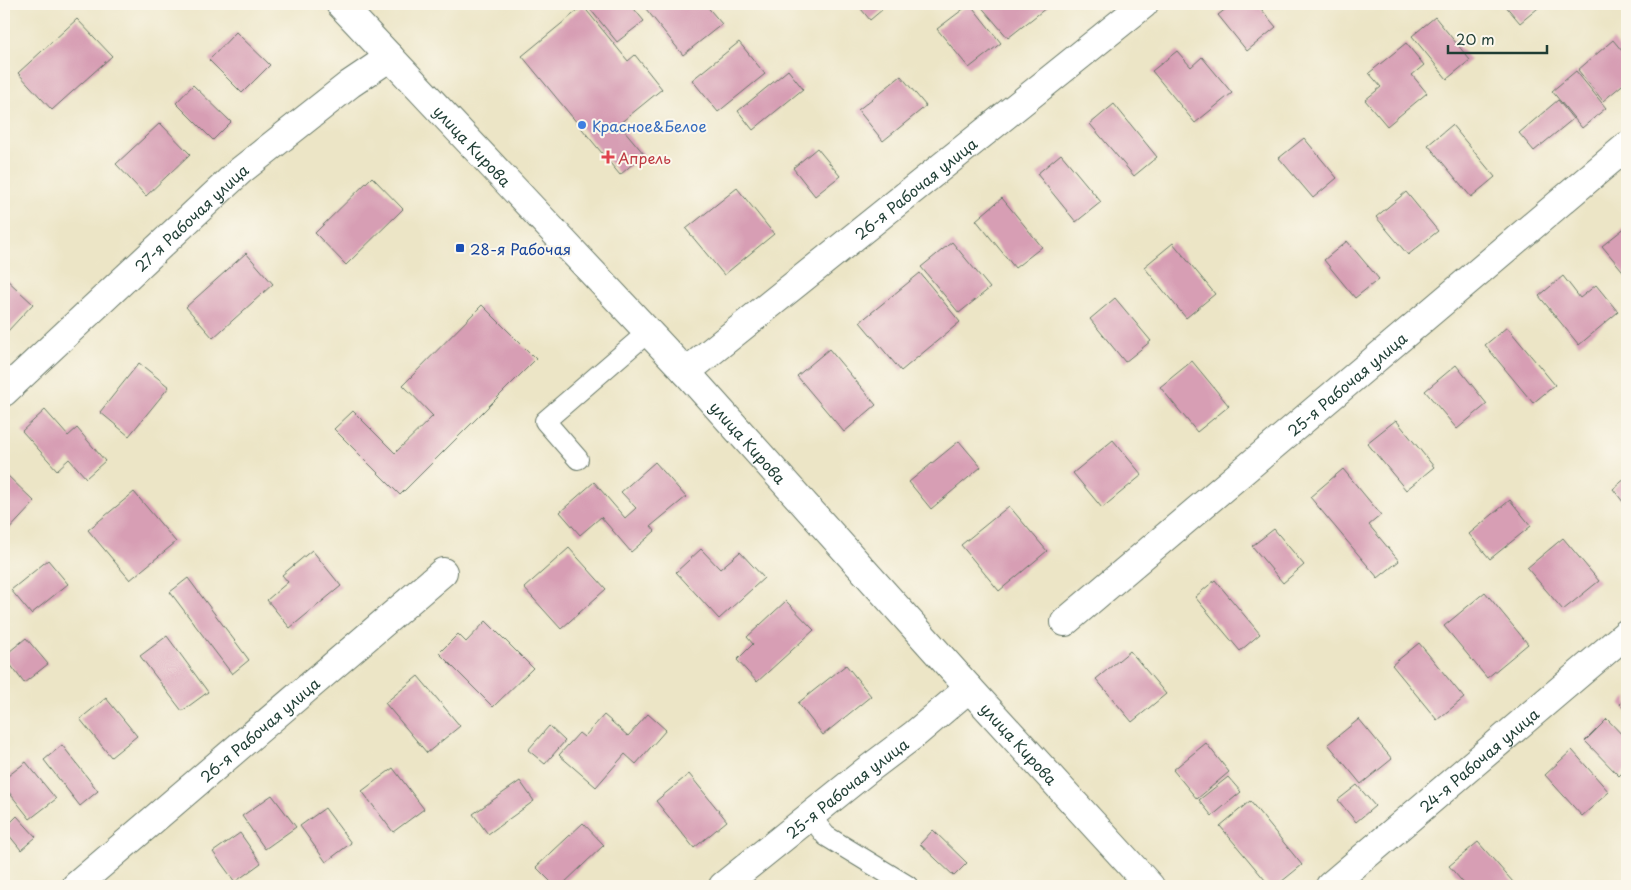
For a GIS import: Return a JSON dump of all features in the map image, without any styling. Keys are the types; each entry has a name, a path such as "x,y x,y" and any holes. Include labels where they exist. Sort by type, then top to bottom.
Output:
{"street":[{"name":"26-я Рабочая улица","path":"686,372 1144,4"},
{"name":"улица Кирова","path":"345,5 390,57 686,372 969,688 1150,886"},
{"name":"27-я Рабочая улица","path":"4,392 240,171 350,84 390,57"},
{"name":"25-я Рабочая улица","path":"1066,622 1627,146"},
{"name":"26-я Рабочая улица","path":"76,886 443,572"},
{"name":"24-я Рабочая улица","path":"1330,886 1627,634"},
{"name":"25-я Рабочая улица","path":"723,886 915,734 969,688"}],"lane":[{"path":"578,459 545,421 648,332"},
{"path":"810,816 826,836 908,886"}],"building":[{"path":"586,4 630,4 644,21 617,42"},
{"path":"642,4 705,4 722,24 683,55"},
{"path":"857,4 889,4 870,20"},
{"path":"970,4 1001,43 969,68 937,29"},
{"path":"979,4 1051,4 1008,38"},
{"path":"1232,4 1257,4 1276,27 1247,51 1218,15"},
{"path":"1504,4 1543,4 1520,23"},
{"path":"583,6 628,61 635,55 662,89 619,124 644,154 620,175 522,56"},
{"path":"1435,17 1470,60 1447,79 1412,36"},
{"path":"77,19 112,56 52,110 18,73"},
{"path":"236,32 270,65 242,93 209,60"},
{"path":"1613,40 1627,57 1627,81 1603,101 1578,70"},
{"path":"739,42 765,74 718,112 692,80"},
{"path":"1406,43 1424,65 1412,75 1427,93 1387,126 1365,100 1381,87 1369,73"},
{"path":"1177,51 1191,67 1202,57 1232,93 1195,123 1152,71"},
{"path":"788,70 803,89 753,130 738,111"},
{"path":"1576,71 1606,108 1582,128 1552,91"},
{"path":"901,76 926,106 883,141 858,110"},
{"path":"193,85 231,122 213,140 176,103"},
{"path":"1558,100 1573,119 1534,151 1519,133"},
{"path":"1114,104 1157,157 1134,176 1090,124"},
{"path":"160,123 190,154 146,196 116,164"},
{"path":"1452,125 1495,177 1471,197 1428,145"},
{"path":"1304,138 1337,178 1313,198 1279,158"},
{"path":"817,148 840,176 815,196 793,168"},
{"path":"1061,154 1101,202 1076,222 1037,174"},
{"path":"372,177 403,209 346,265 315,233"},
{"path":"737,188 774,234 724,275 686,229"},
{"path":"1406,192 1438,231 1408,255 1376,217"},
{"path":"1002,198 1042,247 1015,268 976,220"},
{"path":"1627,226 1627,276 1602,246"},
{"path":"1347,241 1379,279 1355,298 1324,260"},
{"path":"952,242 990,288 959,313 921,267"},
{"path":"1173,243 1215,294 1186,318 1144,267"},
{"path":"246,253 273,284 213,338 186,307"},
{"path":"920,273 960,322 901,371 860,322"},
{"path":"1563,276 1580,298 1596,285 1618,312 1579,345 1539,296"},
{"path":"4,277 33,304 7,332 4,328"},
{"path":"1115,298 1151,341 1125,362 1090,319"},
{"path":"482,305 536,359 400,495 334,429 353,411 395,453 433,416 403,385"},
{"path":"1507,327 1555,385 1533,403 1485,345"},
{"path":"829,349 876,405 844,432 797,376"},
{"path":"1192,361 1229,406 1197,432 1160,387"},
{"path":"139,363 169,387 129,436 100,412"},
{"path":"1456,365 1487,404 1457,429 1425,391"},
{"path":"45,410 68,436 77,428 105,461 86,478 69,459 57,470 22,431"},
{"path":"1396,420 1434,467 1406,490 1367,443"},
{"path":"1113,440 1142,475 1102,508 1073,473"},
{"path":"959,441 981,467 931,509 909,482"},
{"path":"655,462 686,497 651,526 655,531 631,552 601,517 580,535 560,512 594,482 625,518 636,508 621,492"},
{"path":"1343,469 1381,515 1369,525 1399,561 1378,578 1310,497"},
{"path":"4,472 35,502 4,535"},
{"path":"1627,477 1627,507 1613,489"},
{"path":"134,492 176,542 130,580 88,530"},
{"path":"1510,500 1531,526 1490,559 1469,534"},
{"path":"1009,506 1047,551 999,591 961,545"},
{"path":"1274,529 1304,565 1283,583 1252,546"},
{"path":"1563,538 1599,581 1563,610 1527,568"},
{"path":"569,548 606,589 561,629 524,588"},
{"path":"701,549 720,569 740,552 764,578 719,619 676,572"},
{"path":"312,550 341,586 290,628 267,600 288,582 282,575"},
{"path":"48,560 68,584 31,614 11,590"},
{"path":"188,578 249,660 232,674 170,592"},
{"path":"1215,580 1260,634 1240,651 1195,597"},
{"path":"1485,592 1528,644 1487,678 1444,626"},
{"path":"786,601 814,630 757,682 737,660 753,644 747,637"},
{"path":"486,621 533,668 493,707 439,653 458,634 466,642"},
{"path":"167,636 208,692 182,711 140,656"},
{"path":"26,638 48,664 24,683 4,656"},
{"path":"1419,643 1464,698 1437,720 1392,665"},
{"path":"1130,651 1166,694 1132,722 1096,679"},
{"path":"846,665 871,696 823,735 798,703"},
{"path":"418,676 460,726 427,753 385,703"},
{"path":"1627,697 1627,712 1620,704"},
{"path":"106,698 137,736 111,757 80,719"},
{"path":"648,714 666,730 636,764 625,754 596,787 559,755 579,733 584,737 604,715 628,736"},
{"path":"1359,719 1392,759 1361,784 1328,744"},
{"path":"1607,719 1627,740 1627,768 1619,776 1585,741"},
{"path":"549,726 565,741 545,764 528,750"},
{"path":"1206,743 1229,772 1197,799 1173,770"},
{"path":"62,745 98,791 80,806 44,760"},
{"path":"1572,750 1609,792 1582,816 1545,775"},
{"path":"26,762 56,799 30,819 4,786 4,779"},
{"path":"393,768 424,809 393,832 362,791"},
{"path":"689,774 727,821 694,848 656,801"},
{"path":"1228,777 1241,792 1212,816 1199,800"},
{"path":"520,781 534,801 488,834 473,814"},
{"path":"1357,785 1375,806 1356,822 1338,800"},
{"path":"272,795 296,827 265,849 242,816"},
{"path":"1250,801 1302,865 1276,886 1270,886 1220,826"},
{"path":"325,808 351,843 326,862 300,826"},
{"path":"17,816 36,837 21,850 4,829"},
{"path":"583,823 604,845 561,886 555,886 536,867"},
{"path":"933,830 967,863 954,876 920,844"},
{"path":"240,833 261,863 235,882 213,852"},
{"path":"1478,842 1513,882 1509,886 1466,886 1449,866"}],"place":[{"name":"Красное&Белое","path":"582,125"},
{"name":"Апрель","path":"608,157"},
{"name":"28-я Рабочая","path":"460,248"}]}
